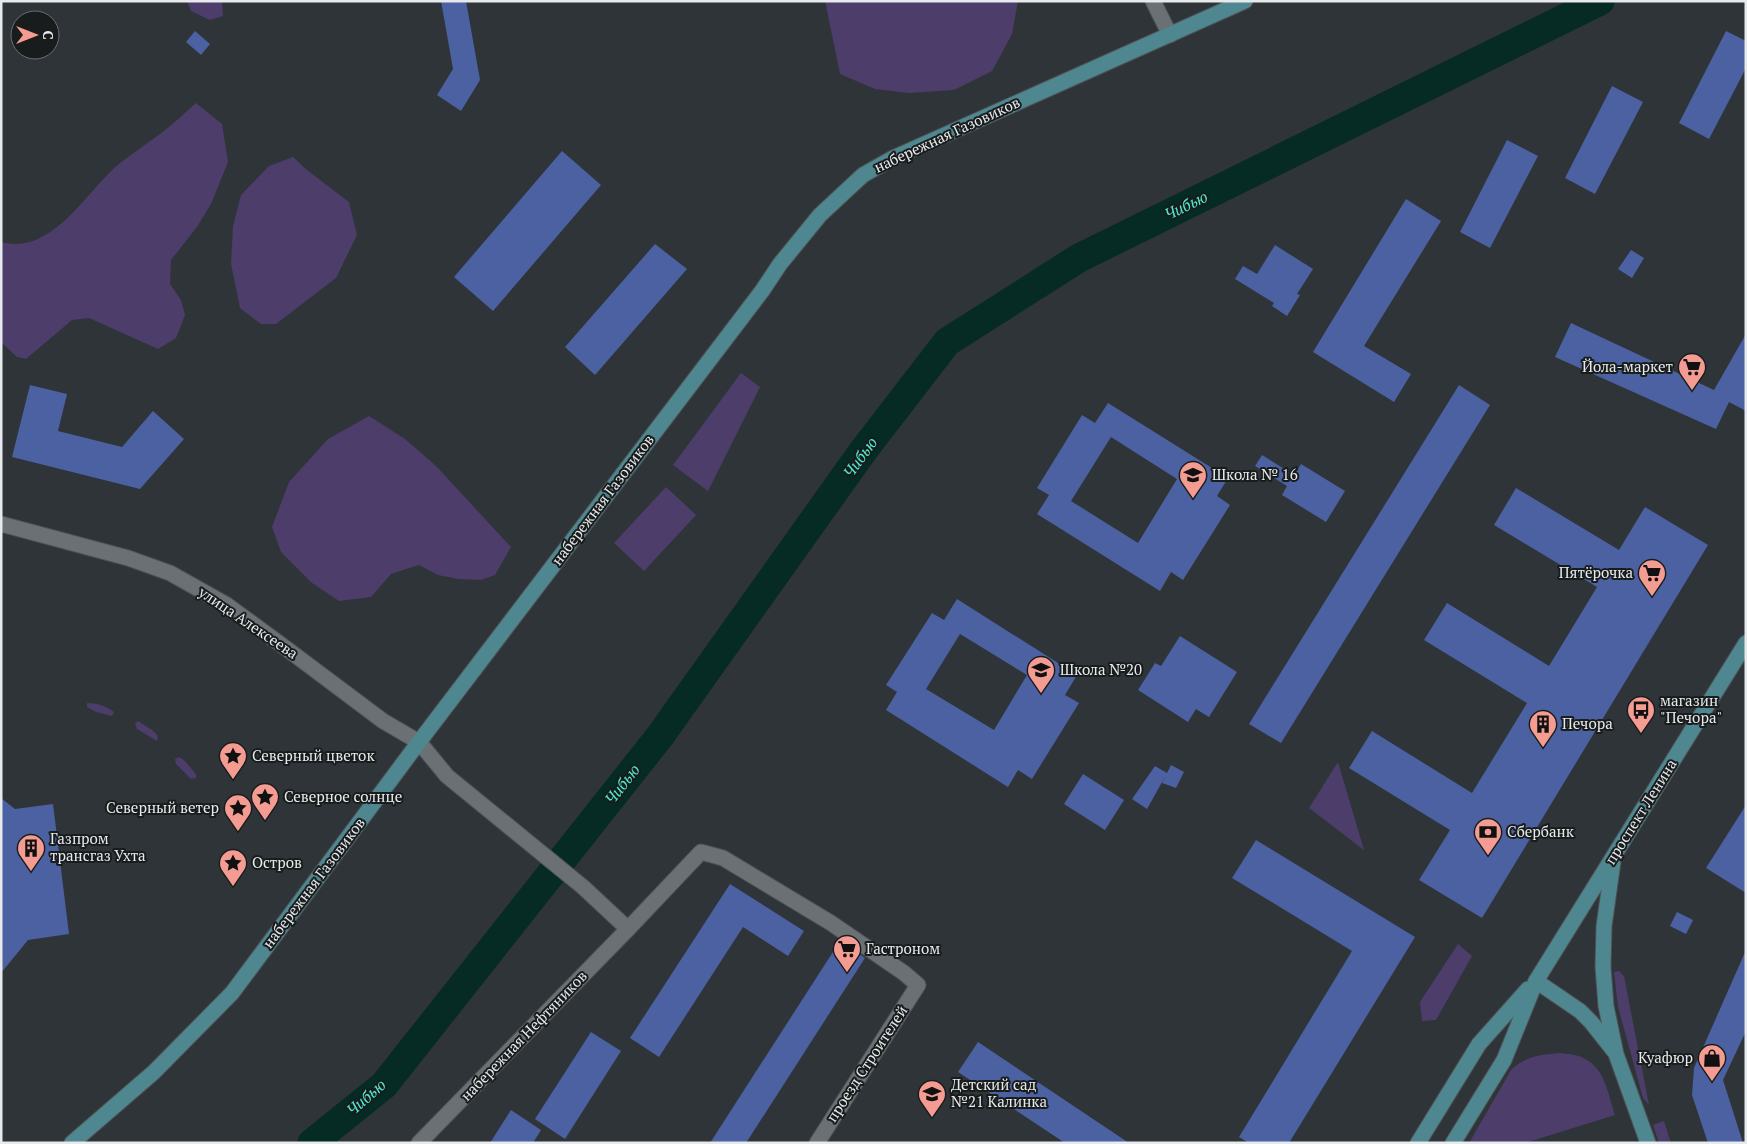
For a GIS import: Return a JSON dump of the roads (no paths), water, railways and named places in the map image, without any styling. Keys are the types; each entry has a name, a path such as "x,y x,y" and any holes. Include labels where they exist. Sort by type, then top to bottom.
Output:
{"main road":[{"name":"набережная Газовиков","path":"72,1143 154,1072 232,993 419,742 762,291 780,264 820,216 863,175 893,158 1246,1"},
{"name":"проспект Ленина","path":"1453,1143 1504,1060 1536,981 1746,643"},
{"path":"1614,855 1604,926 1603,966 1606,1006 1616,1054 1648,1143"},
{"name":"проспект Ленина","path":"1418,1143 1479,1044 1536,981"},
{"path":"1536,981 1591,1022 1616,1054"}],"street":[{"path":"1153,1 1170,35"},
{"name":"улица Алексеева","path":"1,524 128,558 170,573 227,605 383,721 419,742"},
{"path":"419,742 447,776 583,887 628,929"},
{"name":"набережная Нефтяников","path":"420,1143 701,852 723,858 831,924 918,985"},
{"name":"проезд Строителей","path":"817,1143 918,985"}],"waterway":[{"name":"Чибью","path":"312,1143 384,1085 660,736 863,451 947,342 1079,258 1600,1"}],"place":[{"name":"Йола-маркет","path":"1692,391"},
{"name":"Школа № 16","path":"1193,499"},
{"name":"Пятёрочка","path":"1652,597"},
{"name":"Школа №20","path":"1041,694"},
{"name":"магазин \"Печора\"","path":"1641,734"},
{"name":"Печора","path":"1543,748"},
{"name":"Северный цветок","path":"233,780"},
{"name":"Северное солнце","path":"265,821"},
{"name":"Северный ветер","path":"238,832"},
{"name":"Сбербанк","path":"1488,856"},
{"name":"Газпром трансгаз Ухта","path":"31,872"},
{"name":"Остров","path":"233,887"},
{"name":"Гастроном","path":"847,973"},
{"name":"Куафюр","path":"1712,1082"},
{"name":"Детский сад №21 Калинка","path":"932,1118"}]}
